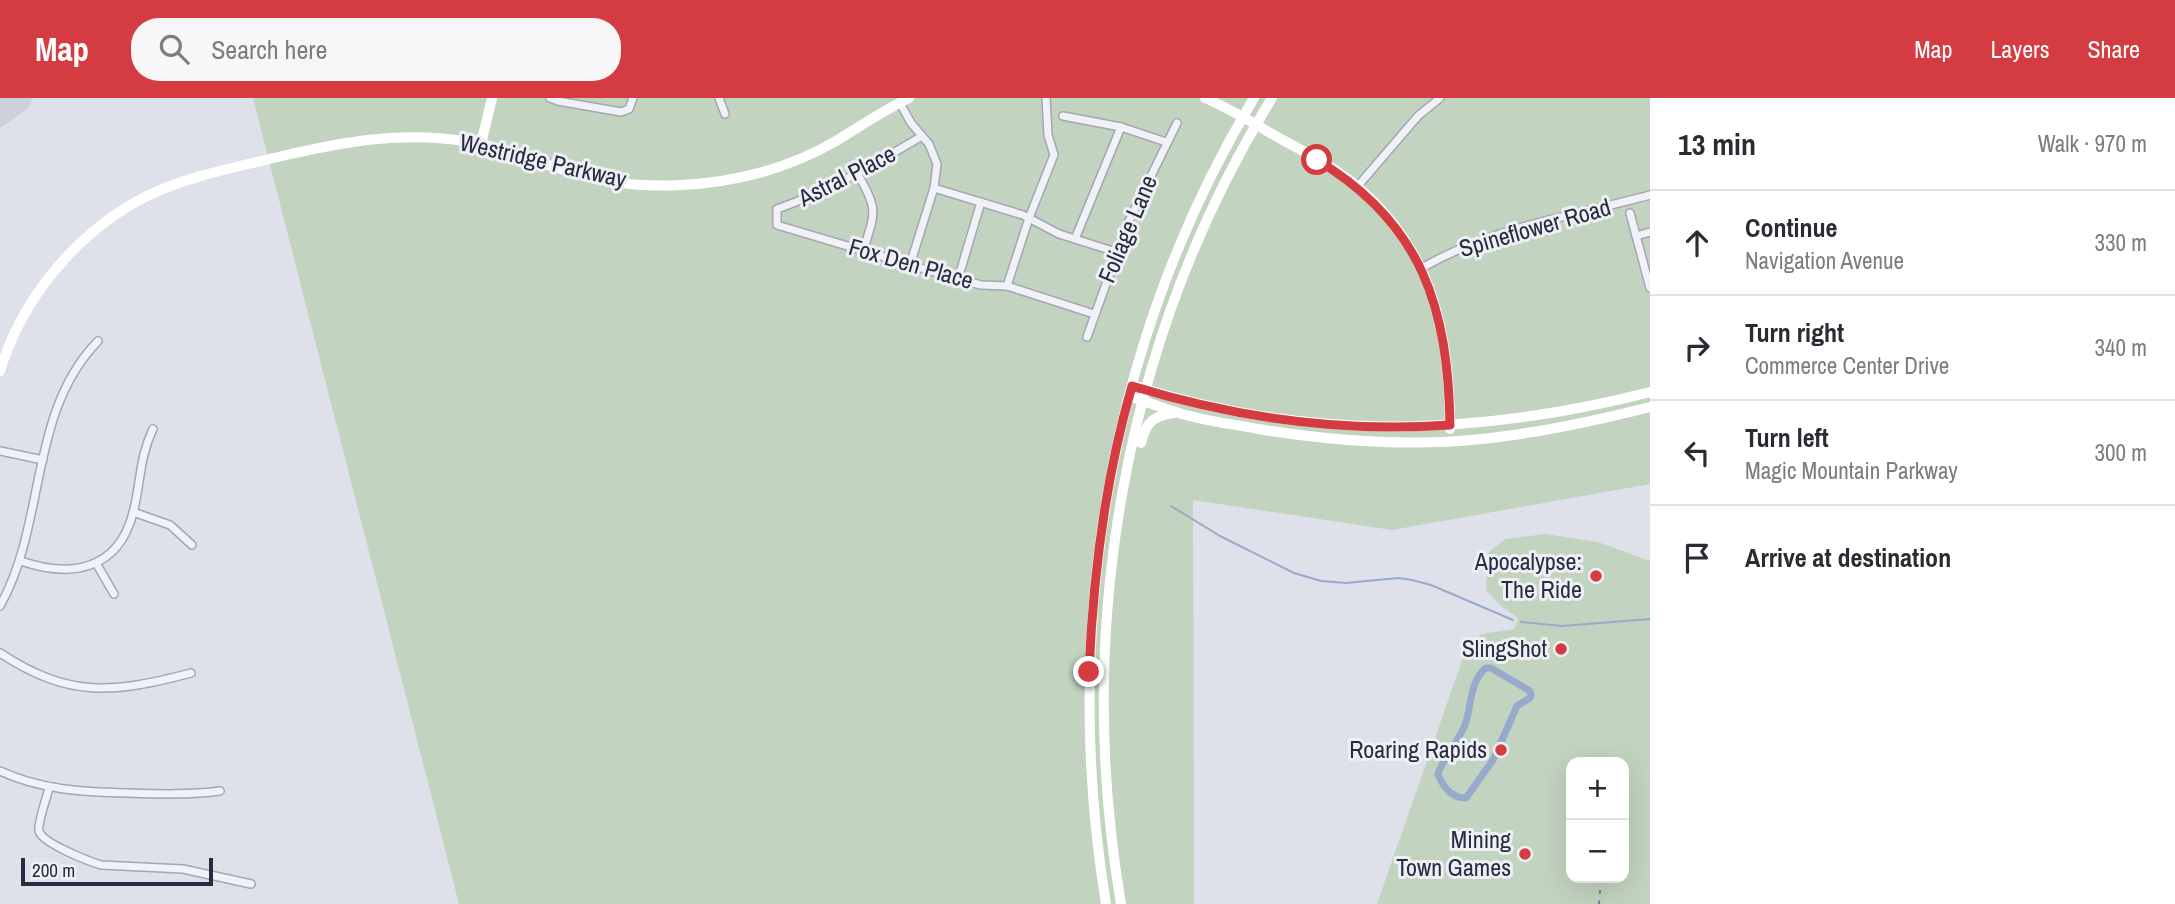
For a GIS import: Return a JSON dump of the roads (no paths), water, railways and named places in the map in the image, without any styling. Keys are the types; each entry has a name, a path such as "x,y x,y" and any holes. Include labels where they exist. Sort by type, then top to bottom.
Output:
{"street":[{"path":"481,144 492,98"},
{"path":"550,98 621,112 629,109 633,98"},
{"path":"719,98 725,114"},
{"path":"1007,286 1029,218 1054,156 1047,128 1046,98"},
{"path":"1205,98 1336,171 1357,187 1395,226 1422,268 1442,331 1450,441"},
{"path":"1106,904 1088,723 1090,647 1102,517 1130,391 1153,316 1182,240 1211,176 1254,98"},
{"path":"1121,904 1107,799 1103,691 1113,544 1129,463 1162,337 1202,231 1272,98"},
{"path":"1357,187 1418,116 1440,98"},
{"path":"905,100 911,123 929,144 937,164 934,188 910,265"},
{"name":"Westridge Parkway","path":"0,371 12,339 33,300 65,259 119,213 145,197 212,173 363,139 401,136 481,144 592,178 654,185 704,184 747,176 799,159 836,141 905,100"},
{"path":"1063,117 1121,127 1166,142"},
{"name":"Foliage Lane","path":"1087,337 1116,252 1177,123"},
{"path":"1075,239 1121,127"},
{"name":"Astral Place","path":"777,217 777,209 819,194 922,136"},
{"path":"858,174 874,203 872,222 863,251"},
{"path":"934,188 1029,218 1046,229 1116,252"},
{"name":"Spineflower Road","path":"1422,268 1448,253 1507,231 1650,195"},
{"path":"958,279 981,202"},
{"path":"1630,213 1650,288"},
{"name":"Fox Den Place","path":"777,217 777,225 958,279 981,285 1007,286 1094,314"},
{"path":"1636,236 1650,232"},
{"path":"0,606 21,561 54,414 65,385 84,355 98,341"},
{"path":"1130,391 1177,412 1258,429 1339,440 1385,442 1450,441 1506,436 1585,423 1650,407"},
{"path":"1145,396 1294,422 1379,428 1450,425 1550,415 1650,392"},
{"path":"1129,463 1140,447 1150,421 1157,416 1177,412"},
{"path":"21,561 56,570 82,568 96,563 117,546 134,512 144,448 153,429"},
{"path":"0,451 43,460"},
{"path":"134,512 170,525 192,545"},
{"path":"96,563 114,594"},
{"path":"0,653 45,677 85,688 126,688 191,673"},
{"path":"0,771 49,788 80,792 173,795 220,791"},
{"path":"49,788 38,827 39,834 45,841 101,864 183,870 251,884"}],"waterway":[{"path":"1171,506 1220,536 1294,573 1321,581 1346,583 1398,578 1412,580 1431,585 1513,620"},
{"path":"1521,622 1562,626 1650,619"},
{"name":"Roaring Rapids","path":"1486,668 1491,668 1530,691 1531,695 1517,706 1493,760 1466,798 1461,798 1449,791 1438,774 1465,725 1474,687 1486,668"}],"railway":[{"path":"1599,904 1601,883"}],"place":[{"name":"Apocalypse: The Ride","path":"1596,576"},
{"name":"SlingShot","path":"1561,649"},
{"name":"Roaring Rapids","path":"1501,750"},
{"name":"Mining Town Games","path":"1525,854"}]}
